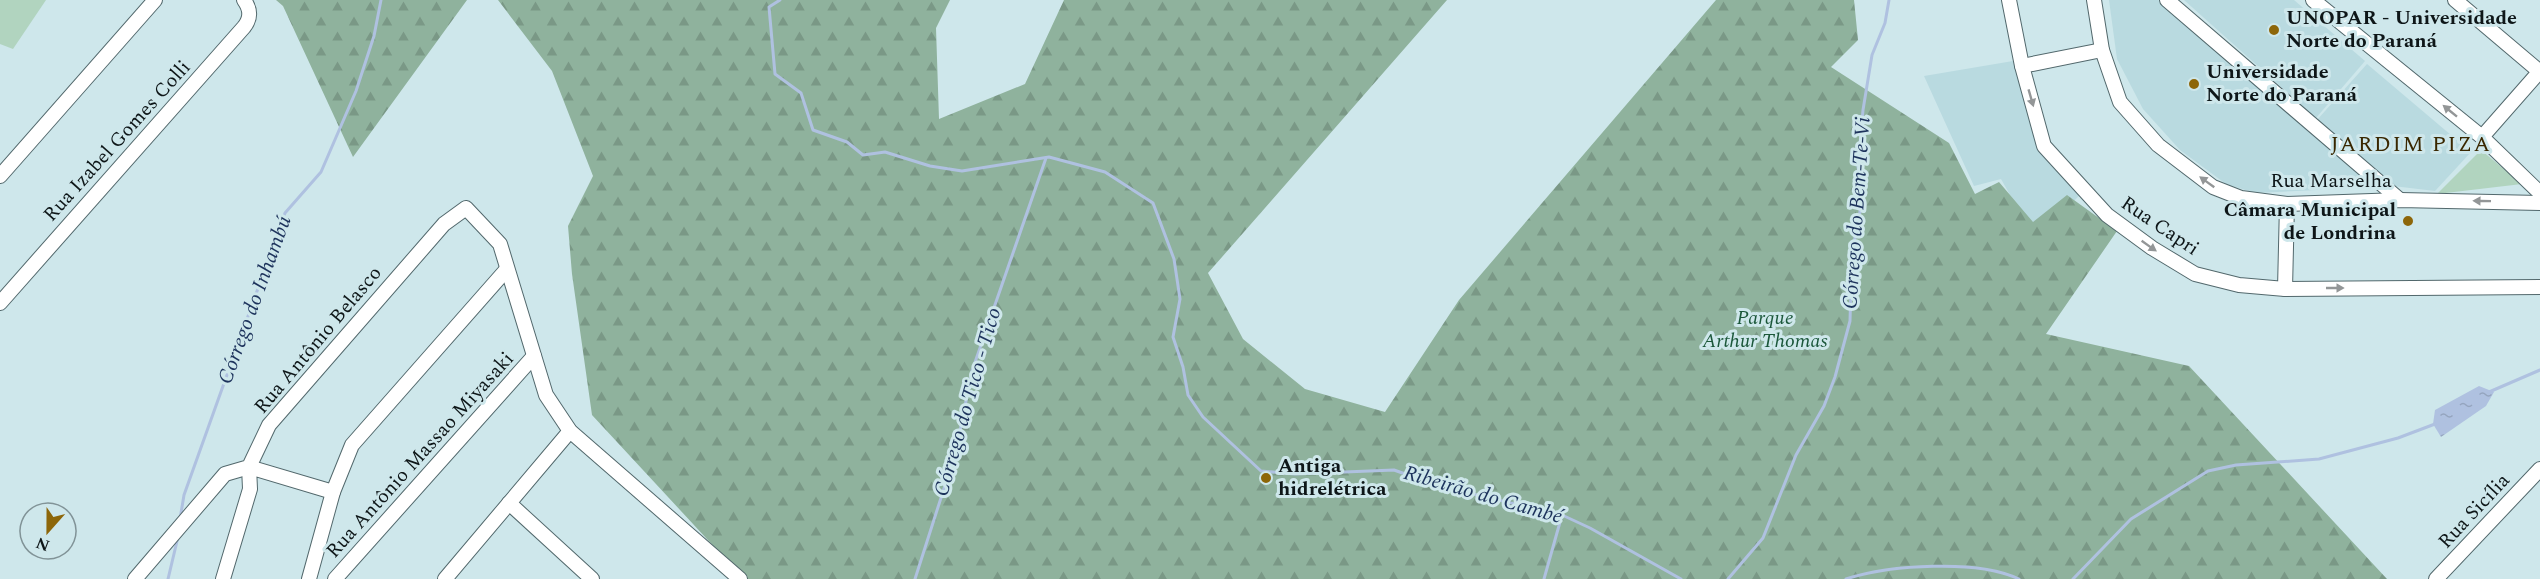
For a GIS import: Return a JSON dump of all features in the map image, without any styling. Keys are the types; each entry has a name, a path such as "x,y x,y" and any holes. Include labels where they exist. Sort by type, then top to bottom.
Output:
{"street":[{"path":"0,176 155,0"},
{"name":"Rua Izabel Gomes Colli","path":"0,303 244,27 250,17 250,11 244,0"},
{"name":"Rua Capri","path":"2009,0 2022,66 2044,146 2107,215 2152,248 2195,274 2239,285 2285,289 2540,287"},
{"name":"Rua Marselha","path":"2094,0 2102,50 2120,102 2158,145 2213,187 2241,198 2287,204 2400,200 2540,203"},
{"path":"2167,0 2400,200"},
{"path":"2313,0 2482,137 2540,193"},
{"path":"2455,0 2540,72 2482,137"},
{"path":"2022,66 2102,50"},
{"path":"2285,289 2287,204"},
{"name":"Rua Antônio Belasco","path":"249,467 269,425 444,224 466,208 500,244 507,269"},
{"path":"507,269 546,394 570,431 740,579"},
{"path":"309,579 333,492 352,445 507,269"},
{"name":"Rua Antônio Massao Miyasaki","path":"335,579 534,356"},
{"path":"445,579 570,431"},
{"path":"135,579 225,474 249,467 333,492"},
{"path":"223,579 250,489 249,467"},
{"name":"Rua Sicília","path":"2436,579 2540,469"},
{"path":"509,503 591,579"}],"shaded area":[{"name":"Universidade Norte do Paraná","path":"2109,0 2158,0 2379,187 2255,193 2226,184 2180,150 2143,109 2117,59"},
{"name":"UNOPAR - Universidade Norte do Paraná","path":"2184,0 2294,0 2365,61 2316,118"},
{"path":"2013,61 2041,151 2080,195 2035,239 2001,179 1974,186 1924,76"},
{"path":"2367,64 2471,152 2435,191 2393,186 2317,120"}],"green space":[{"path":"0,0 46,0 13,49 0,44"},
{"path":"276,0 467,0 353,157 283,6"},
{"name":"Parque Arthur Thomas","path":"498,0 950,0 936,28 939,119 1025,84 1064,0 1447,0 1208,273 1243,339 1305,389 1385,412 1459,300 1716,0 1854,0 1858,40 1831,67 1949,143 1975,194 1999,182 2033,222 2067,195 2117,231 2046,334 2189,366 2387,579 744,579 592,415 572,274 568,226 593,176 552,71"},
{"path":"2481,150 2522,184 2437,194"}],"water":[{"path":"2479,386 2494,392 2486,406 2441,437 2433,424 2435,410"}],"waterway":[{"name":"Córrego do Inhambú","path":"180,519 184,495 285,213 321,172 356,91 374,36 381,0"},
{"name":"Ribeirão do Cambé","path":"780,0 769,7 775,74 801,93 813,130 847,142 863,155 885,152 930,166 962,171 1049,157 1105,172 1153,203 1174,259 1180,299 1173,337 1183,367 1188,395 1203,417 1261,471 1295,474 1394,470 1439,486 1562,515 1590,528 1681,579"},
{"name":"Córrego do Bem-Te-Vi","path":"1728,579 1763,538 1796,455 1824,406 1835,377 1850,321 1852,253 1863,196 1858,167 1863,110 1872,55 1885,23 1889,0"},
{"name":"Córrego do Tico - Tico","path":"915,579 956,451 972,371 1046,158"},
{"path":"2489,392 2540,370"},
{"path":"2073,579 2131,519 2208,471 2236,465 2319,459 2398,438 2435,424"},
{"path":"1544,579 1562,515"},
{"name":"Córrego do Inhambú","path":"168,579 178,537"},
{"name":"Ribeirão do Cambé","path":"1846,579 1885,570 1933,566 1981,569 2019,579"}],"place":[{"name":"UNOPAR - Universidade Norte do Paraná","path":"2274,30"},
{"name":"Universidade Norte do Paraná","path":"2194,84"},
{"name":"Câmara Municipal de Londrina","path":"2408,221"},
{"name":"Antiga hidrelétrica","path":"1266,478"}],"district":[{"name":"JARDIM PIZA","path":"2411,144"}]}
